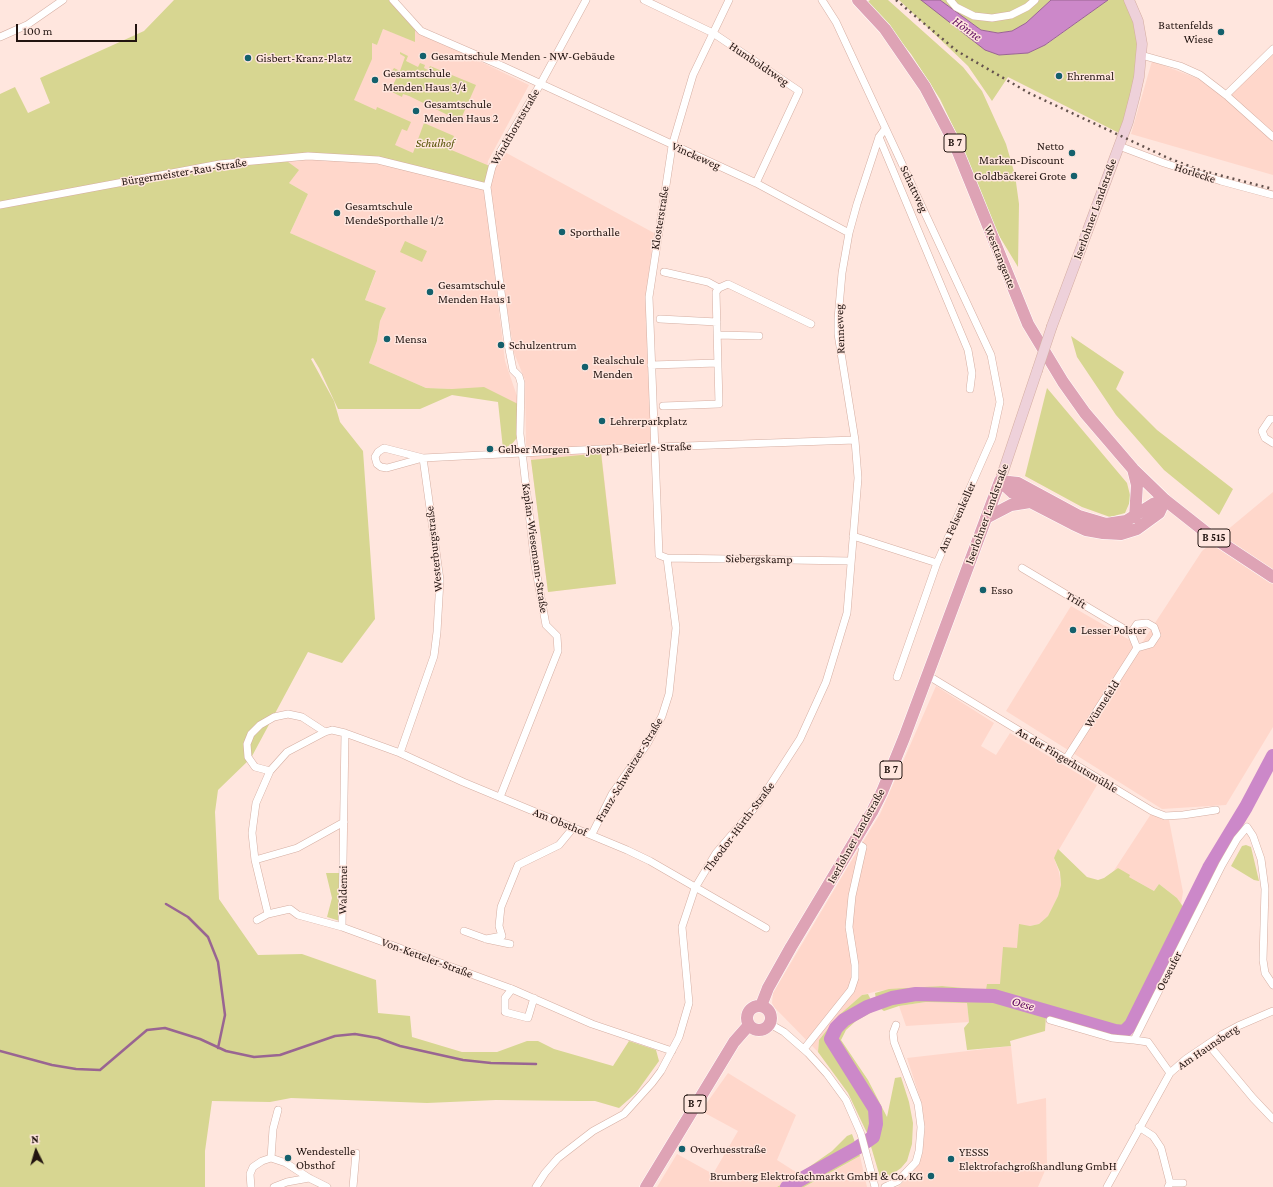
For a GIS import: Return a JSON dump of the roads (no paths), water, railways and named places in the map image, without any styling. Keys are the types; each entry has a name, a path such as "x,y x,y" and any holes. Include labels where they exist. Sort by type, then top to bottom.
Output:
{"main road":[{"name":"Westtangente","path":"858,0 884,29 925,87 954,142 1019,304 1036,338 1084,413 1133,469 1165,500"},
{"name":"B 7","path":"1133,469 1138,485 1135,517"},
{"path":"1000,481 1013,493 1030,502 1086,530 1103,533 1121,534 1137,529 1159,513 1165,500"},
{"path":"1000,481 1018,483 1079,516 1106,524 1117,524 1135,517 1152,504 1165,500"},
{"name":"Iserlohner Landstraße","path":"761,1006 768,988 791,947 855,842 882,792 1000,481"},
{"name":"B 515","path":"1165,500 1208,534 1273,577"},
{"path":"986,518 1011,504 1030,502"},
{"path":"754,1006 766,1007 771,1014 770,1024 766,1028 758,1030 749,1025 747,1020 748,1011 754,1006"},
{"name":"B 7","path":"646,1187 734,1042 749,1025"}],"street":[{"path":"0,37 28,25 64,0"},
{"name":"Vinckeweg","path":"393,0 421,31 540,83 672,146 756,183 849,233"},
{"name":"Windthorststraße","path":"521,453 519,418 521,383 519,376 513,370 508,344 487,187 492,167 497,157 586,0"},
{"path":"644,0 713,33"},
{"name":"Klosterstraße","path":"654,448 649,296 672,146 693,75 729,0"},
{"name":"Schattweg","path":"822,0 836,22 991,355"},
{"path":"950,0 956,7 969,14 982,18 1010,15 1027,7 1034,0"},
{"name":"Iserlohner Landstraße","path":"1000,481 1052,326 1119,146 1131,109 1139,77 1141,39 1138,21 1129,0"},
{"name":"Humboldtweg","path":"713,33 799,90 756,183"},
{"path":"1226,95 1273,49"},
{"path":"1141,55 1180,66 1200,75 1226,95 1273,138"},
{"name":"Renneweg","path":"853,536 858,478 855,440 842,366 838,319 842,273 849,233 879,137 885,129"},
{"name":"Schattweg","path":"879,137 968,350 972,373 970,389"},
{"name":"Horlecke","path":"1119,146 1164,164 1206,177 1273,194"},
{"name":"Bürgermeister-Rau-Straße","path":"0,205 220,164 308,156 378,160 487,187"},
{"path":"664,272 708,282 719,288"},
{"path":"662,406 719,404 716,292 719,288 728,284 811,324"},
{"path":"660,319 717,322"},
{"path":"718,335 759,336"},
{"name":"Am Felsenkeller","path":"897,676 937,563 992,438 1000,402 991,355"},
{"path":"651,365 718,363"},
{"path":"1273,419 1270,419 1262,431 1265,438 1273,443"},
{"name":"Joseph-Beierle-Straße","path":"423,458 384,448 378,452 375,457 377,464 380,467 387,468 423,458 855,440"},
{"name":"Franz-Schweitzer-Straße","path":"592,834 612,794 647,744 662,716 669,694 676,628 667,558 659,555 654,448"},
{"name":"Kaplan-Wiesemann-Straße","path":"500,797 558,651 557,636 546,625 535,565 521,453"},
{"name":"Westerburgstraße","path":"400,753 434,656 437,632 440,580 423,458"},
{"path":"853,536 937,563"},
{"name":"Theodor-Hürth-Straße","path":"536,1187 544,1173 558,1158 593,1131 624,1114 652,1083 679,1037 689,1003 682,927 694,888 716,853 758,804 800,739 826,682 847,613 853,536"},
{"name":"Siebergskamp","path":"667,558 851,561"},
{"name":"Trift","path":"1022,568 1131,633"},
{"path":"1147,623 1154,627 1158,635 1151,644 1137,648 1131,633 1137,624 1147,623"},
{"name":"Wünnefeld","path":"1066,759 1137,648"},
{"name":"An der Fingerhutsmühle","path":"927,675 1152,811 1165,816 1184,816 1216,810"},
{"path":"270,771 255,767 248,757 247,744 251,734 260,725 274,717 288,714 302,717 325,732"},
{"path":"268,914 256,860 252,833 256,802 270,771 287,752 325,732 332,730 344,733"},
{"name":"Am Obsthof","path":"344,733 400,753 573,828 592,834 650,862 766,928"},
{"name":"Waldemei","path":"257,920 268,914 290,909 298,915 342,927 344,733"},
{"path":"256,860 297,848 344,822"},
{"name":"Oeseufer","path":"1134,1040 1222,865 1237,838 1247,827 1253,836 1261,859 1265,889 1263,960 1266,973 1273,985"},
{"path":"486,939 502,936 499,926 500,907 518,865 559,845 573,828"},
{"path":"804,1049 851,990 854,978 855,965 849,927 853,890 863,846 855,842"},
{"name":"Von-Ketteler-Straße","path":"342,927 512,989 592,1024 672,1051"},
{"path":"464,931 486,939 510,944"},
{"path":"512,989 505,998 505,1012 528,1018 534,998"},
{"name":"Am Haunsberg","path":"1134,1040 1148,1042 1170,1073 1208,1044 1238,1026 1273,1011"},
{"path":"1050,1020 1112,1038 1134,1040"},
{"path":"770,1024 784,1032 804,1049 828,1074 846,1100 861,1134 867,1152 875,1187"},
{"path":"885,1187 898,1181 916,1162 919,1151 921,1127 918,1104 894,1042 893,1033 896,1025"},
{"path":"1208,1044 1253,1098 1273,1119"},
{"path":"1107,1187 1170,1073"},
{"path":"271,1158 273,1129 278,1110"},
{"path":"1139,1127 1158,1141 1169,1185 1183,1183"},
{"path":"353,1187 356,1153"},
{"path":"251,1187 250,1174 253,1167 262,1161 271,1158 286,1163 309,1178 327,1187"},
{"path":"274,1187 287,1182 309,1178"}],"water":[{"name":"Hönne","path":"921,0 940,0 981,30 998,33 1012,31 1026,23 1051,0 1108,0 1045,45 1028,53 999,55 985,50"}],"waterway":[{"name":"Oese","path":"787,1187 857,1148 873,1137 876,1124 875,1109 831,1039 836,1028 844,1020 867,1007 892,998 916,994 994,996 1115,1031 1124,1032 1131,1025 1209,868 1246,807 1273,756"},
{"path":"166,904 188,917 208,937 218,962 225,1015 218,1048"},
{"path":"0,1051 52,1065 76,1069 100,1070 147,1030 165,1028 200,1039 226,1051 254,1057 280,1055 335,1036 355,1034 378,1038 400,1046 463,1060 491,1063 536,1064"}],"railway":[{"path":"896,0 957,51 1029,93 1168,158 1200,170 1273,189"}],"place":[{"name":"Battenfelds Wiese","path":"1221,32"},
{"name":"Gesamtschule Menden - NW-Gebäude","path":"423,56"},
{"name":"Gisbert-Kranz-Platz","path":"248,58"},
{"name":"Ehrenmal","path":"1059,76"},
{"name":"Gesamtschule Menden Haus 3/4","path":"375,80"},
{"name":"Gesamtschule Menden Haus 2","path":"416,111"},
{"name":"Netto Marken-Discount","path":"1072,153"},
{"name":"Goldbäckerei Grote","path":"1074,176"},
{"name":"Gesamtschule MendeSporthalle 1/2","path":"337,213"},
{"name":"Sporthalle","path":"562,232"},
{"name":"Gesamtschule Menden Haus 1","path":"430,292"},
{"name":"Mensa","path":"387,339"},
{"name":"Schulzentrum","path":"501,345"},
{"name":"Realschule Menden","path":"585,367"},
{"name":"Lehrerparkplatz","path":"602,421"},
{"name":"Gelber Morgen","path":"490,449"},
{"name":"Esso","path":"983,590"},
{"name":"Lesser Polster","path":"1073,630"},
{"name":"Overhuesstraße","path":"682,1149"},
{"name":"Wendestelle Obsthof","path":"288,1158"},
{"name":"YESSS Elektrofachgroßhandlung GmbH","path":"951,1159"},
{"name":"Brumberg Elektrofachmarkt GmbH & Co. KG","path":"931,1176"}],"park label":[{"name":"Schulhof","path":"435,143"}]}
